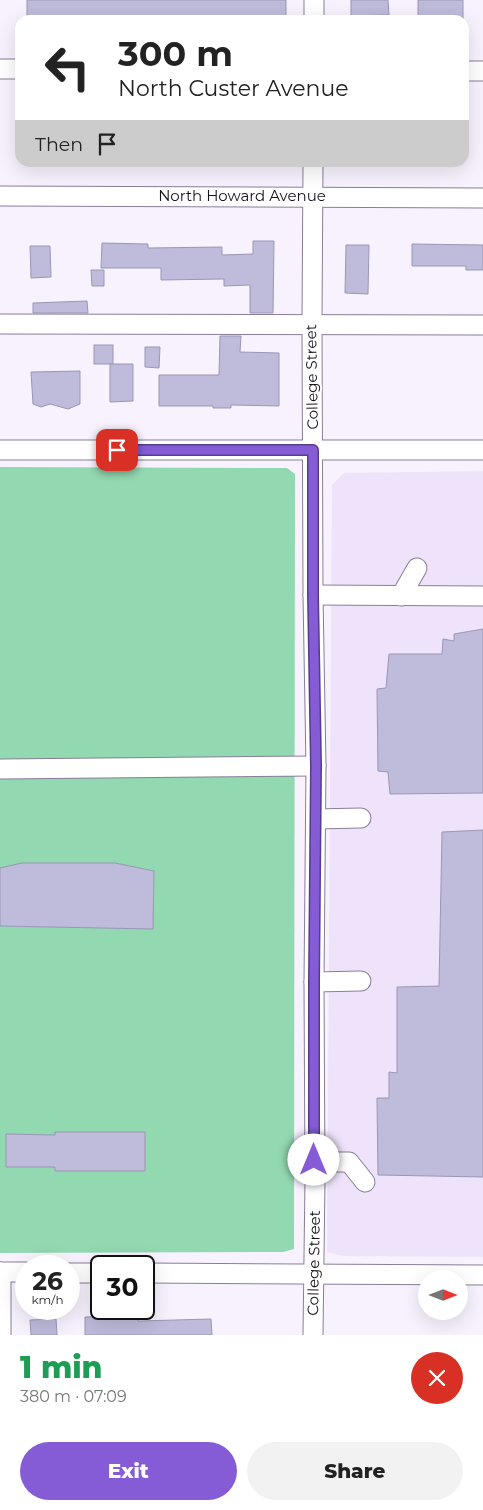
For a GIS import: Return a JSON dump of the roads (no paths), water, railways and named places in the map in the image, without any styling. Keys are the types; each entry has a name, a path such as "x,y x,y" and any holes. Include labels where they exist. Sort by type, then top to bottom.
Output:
{"street":[{"path":"314,0 314,15"},
{"path":"0,69 15,69"},
{"path":"469,71 483,71"},
{"name":"College Street","path":"313,167 313,595 316,766 313,1335"},
{"name":"North Howard Avenue","path":"0,196 483,198"},
{"path":"0,324 483,325"},
{"path":"0,450 483,450"},
{"path":"401,596 417,568"},
{"path":"313,595 483,596"},
{"path":"0,769 316,766"},
{"path":"316,820 361,818"},
{"path":"314,982 361,981"},
{"path":"314,1179 328,1162 349,1162 365,1182"},
{"path":"1,1335 0,1272 15,1272"},
{"path":"155,1273 483,1275"}]}
